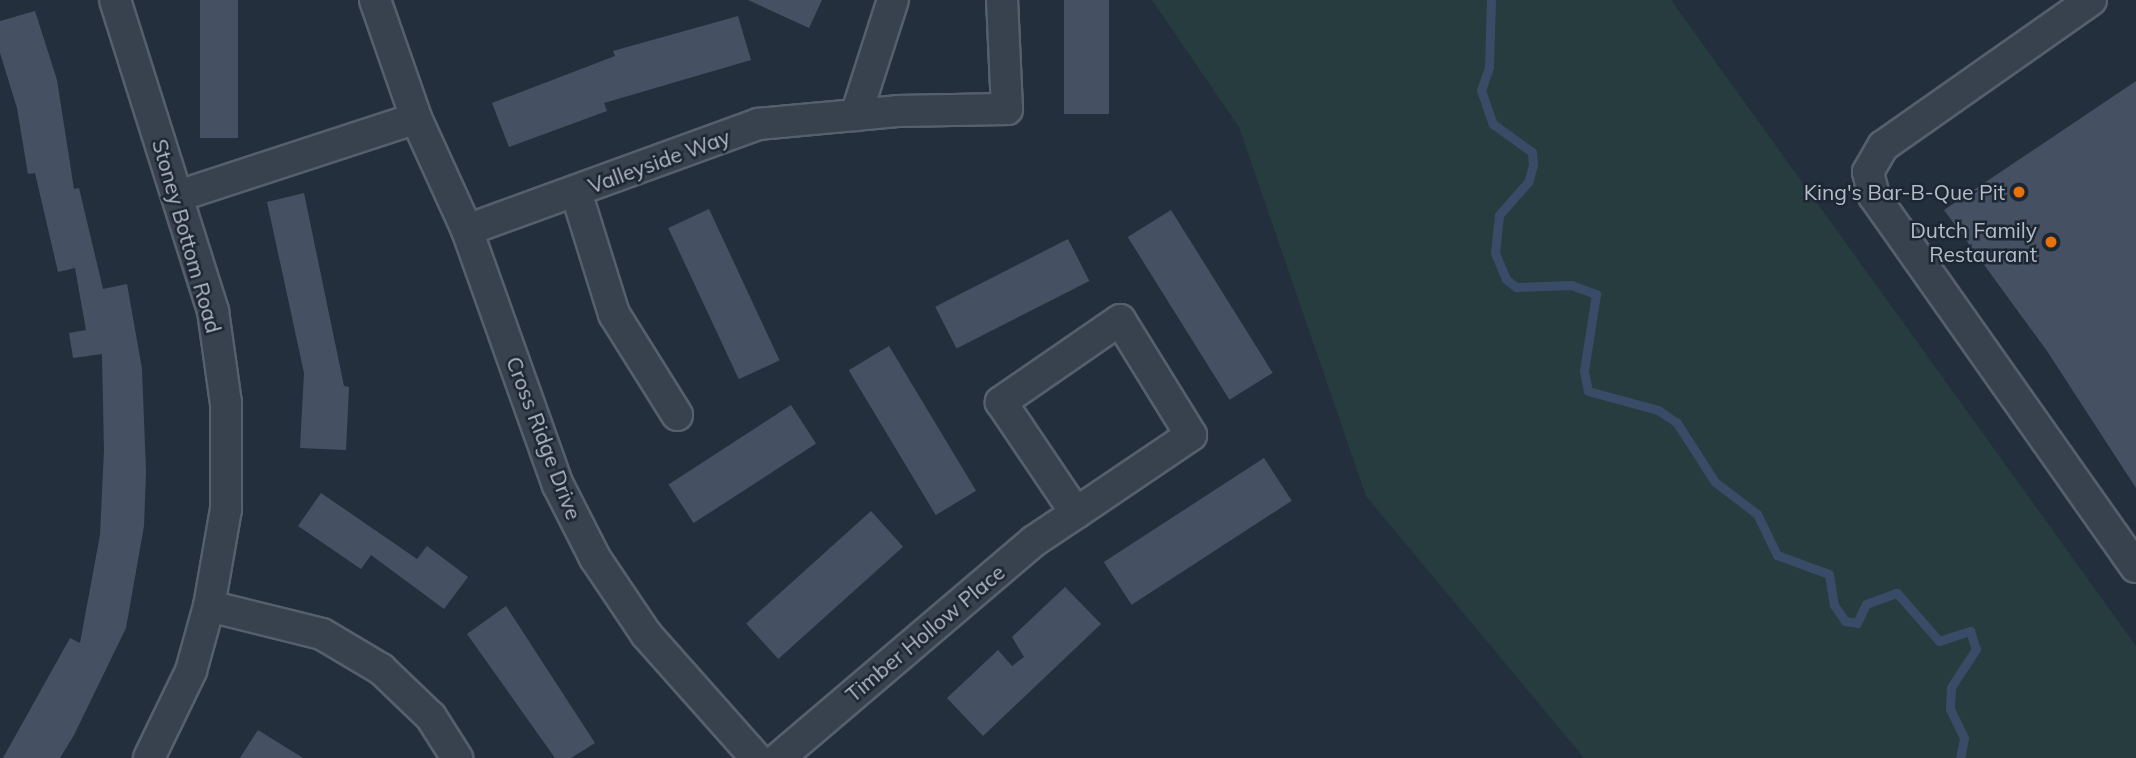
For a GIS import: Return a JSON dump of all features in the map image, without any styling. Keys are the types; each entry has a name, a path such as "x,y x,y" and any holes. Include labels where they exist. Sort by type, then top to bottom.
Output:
{"street":[{"name":"Stoney Bottom Road","path":"115,0 213,311 226,403 226,509 209,606 191,671 149,758"},
{"name":"Cross Ridge Drive","path":"375,0 416,118 467,230 558,485 595,558 646,634 756,758"},
{"path":"856,115 893,0"},
{"name":"Valleyside Way","path":"467,230 758,124 856,115 1007,109 1002,0"},
{"path":"2091,0 1882,146 1868,172 1874,196 2136,567"},
{"path":"178,196 416,118"},
{"path":"576,192 614,314 677,415"},
{"name":"Timber Hollow Place","path":"779,758 1034,541 1076,513 1191,435 1120,320 1001,402 1076,513"},
{"path":"209,606 322,634 381,669 431,717 457,758"}],"green space":[{"path":"1152,0 1671,0 2136,646 2136,758 1584,758 1366,496 1239,127"}],"building":[{"path":"200,0 238,0 238,138 200,138"},
{"path":"748,0 822,0 809,28"},
{"path":"1064,0 1109,0 1109,114 1064,114"},
{"path":"35,11 57,80 74,189 79,188 103,289 127,284 142,369 146,472 144,526 126,628 74,735 60,758 3,758 70,638 80,643 100,535 104,450 102,354 73,358 69,333 86,330 75,268 58,272 35,173 28,174 17,108 0,53 0,21"},
{"path":"738,16 751,60 604,103 607,111 509,147 492,103 615,56 613,51"},
{"path":"2136,81 2136,488 2047,351 1944,210"},
{"path":"304,193 344,386 349,387 346,450 300,448 304,373 267,202"},
{"path":"709,209 780,360 739,379 668,228"},
{"path":"1171,210 1273,373 1229,400 1128,237"},
{"path":"1068,239 1089,281 957,349 935,307"},
{"path":"889,346 976,491 936,515 849,370"},
{"path":"791,405 816,444 694,523 669,485"},
{"path":"1264,458 1292,501 1132,605 1104,562"},
{"path":"321,493 417,559 427,546 468,577 444,609 371,555 361,569 298,526"},
{"path":"871,511 903,547 778,659 746,623"},
{"path":"1065,587 1101,624 983,736 947,698 998,650 1012,666 1024,657 1012,637"},
{"path":"506,606 595,743 571,758 555,758 467,634"},
{"path":"258,730 303,758 240,758"}],"waterway":[{"path":"1491,0 1489,67 1481,90 1493,124 1532,152 1533,165 1528,182 1499,215 1495,253 1506,279 1516,287 1571,285 1596,294 1584,371 1588,391 1658,410 1677,423 1715,482 1757,514 1777,555 1829,574 1834,605 1845,621 1857,623 1866,604 1897,593 1939,641 1970,631 1976,649 1951,687 1950,709 1964,738 1960,758"}],"place":[{"name":"King's Bar-B-Que Pit","path":"2019,192"},
{"name":"Dutch Family Restaurant","path":"2051,242"}]}
